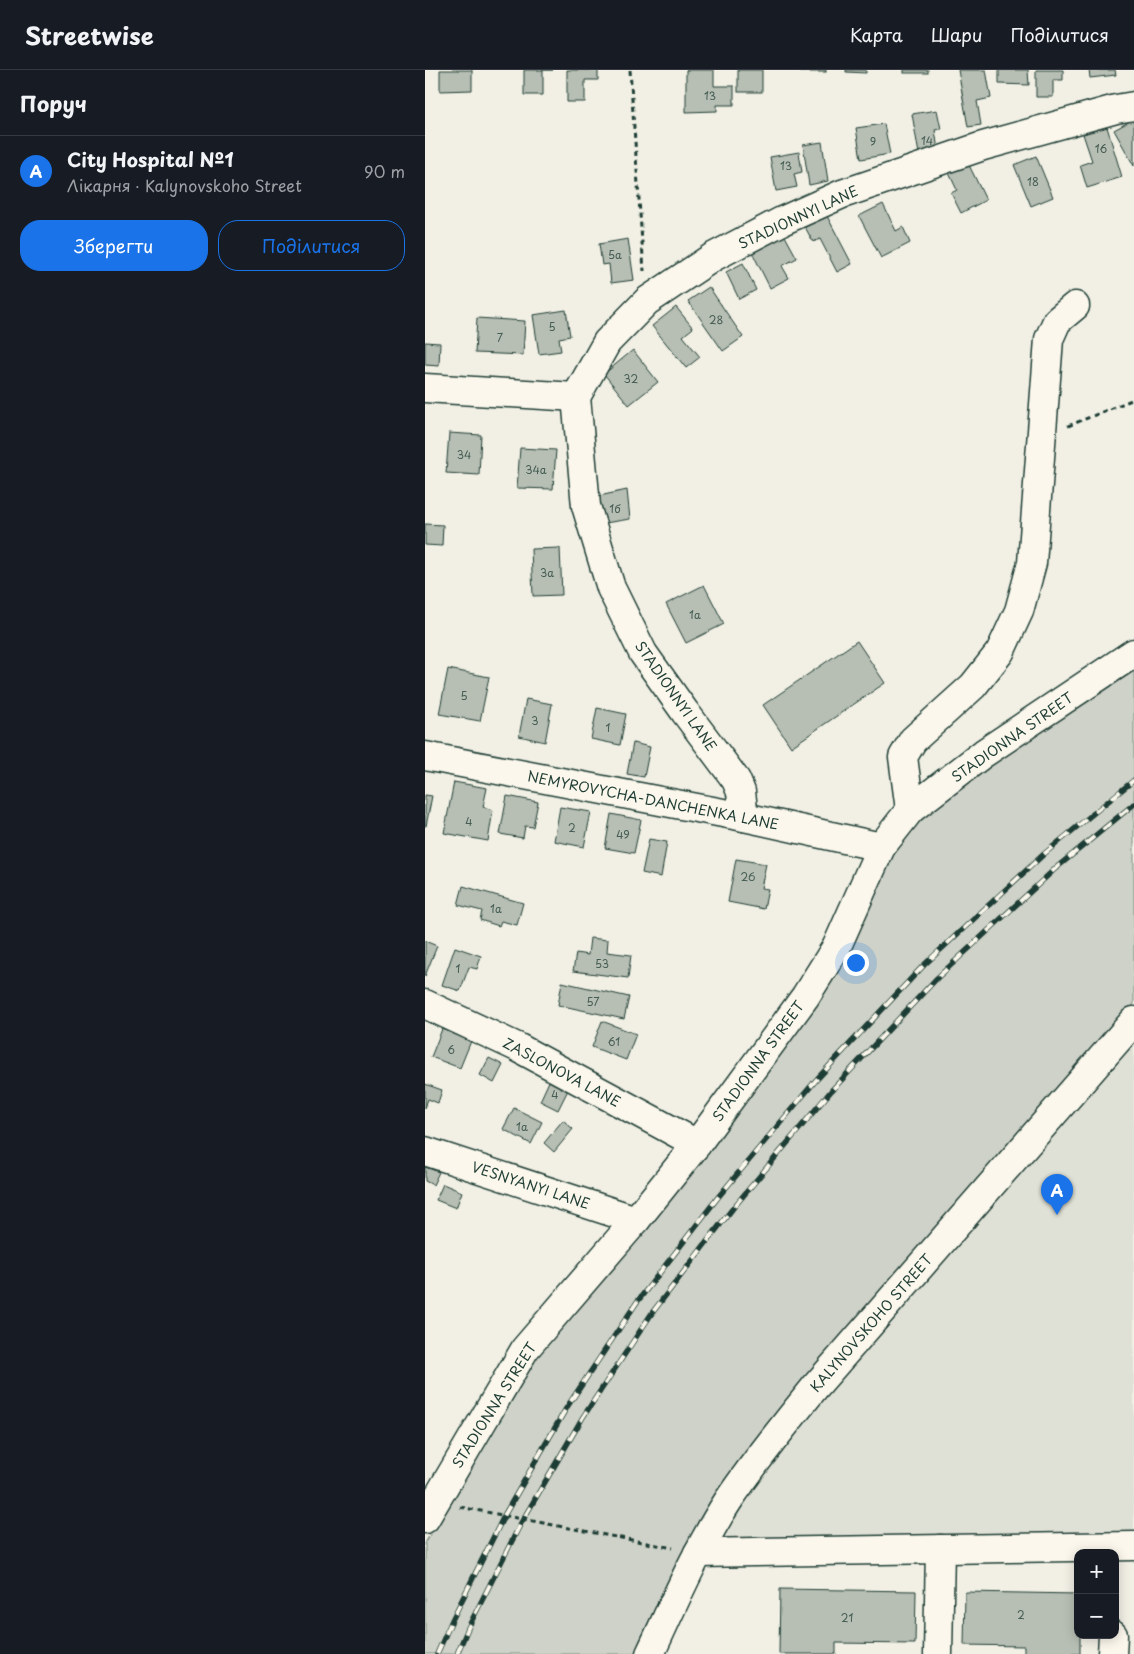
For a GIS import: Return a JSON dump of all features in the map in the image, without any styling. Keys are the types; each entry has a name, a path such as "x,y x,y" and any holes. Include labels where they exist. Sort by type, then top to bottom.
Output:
{"street":[{"name":"STADIONNYI LANE","path":"744,817 741,792 736,780 643,652 611,588 586,506 575,397 607,342 647,301 713,257 782,221 842,194 983,146 1116,109 1134,106"},
{"path":"910,810 903,757 913,740 973,686 1000,652 1019,611 1032,563 1049,339 1057,321 1075,306"},
{"path":"425,388 575,397"},
{"name":"STADIONNA STREET","path":"428,1506 525,1349 636,1220 697,1144 805,997 837,946 881,847 910,810 984,752 1134,653"},
{"name":"NEMYROVYCHA-DANCHENKA LANE","path":"425,756 744,817 881,847"},
{"name":"ZASLONOVA LANE","path":"425,1004 517,1047 697,1144"},
{"name":"KALYNOVSKOHO STREET","path":"650,1654 698,1553 727,1503 769,1442 1134,1021"},
{"name":"VESNYANYI LANE","path":"425,1151 636,1220"},
{"path":"698,1553 940,1549 1121,1549"},
{"path":"938,1654 940,1549"},
{"path":"1112,1654 1113,1639"}],"path":[{"path":"630,70 647,301"},
{"path":"1041,437 1134,399"},
{"path":"428,1506 698,1553"}],"shaded area":[{"path":"1134,657 1134,1004 807,1379 638,1654 425,1654 425,1543 535,1355 643,1225 907,817"},
{"path":"1134,1038 1134,1538 716,1545 778,1449"}],"building":[{"path":"440,70 472,70 472,90 440,91"},
{"path":"524,70 543,70 543,95 524,95"},
{"path":"567,70 598,70 598,80 585,80 585,102 567,102"},
{"path":"686,70 714,70 714,86 734,86 734,105 717,105 717,111 686,112"},
{"path":"738,70 762,70 762,92 738,92"},
{"path":"801,70 826,70 826,72 801,72"},
{"path":"846,70 866,70 866,73 846,72"},
{"path":"904,70 928,70 928,73 904,73"},
{"path":"958,70 986,70 991,98 977,101 981,125 968,127"},
{"path":"999,70 1028,70 1029,85 999,84"},
{"path":"1036,70 1063,70 1063,80 1053,80 1053,97 1036,97"},
{"path":"1089,70 1115,70 1116,75 1090,78"},
{"path":"937,110 941,129 935,130 938,150 919,154 912,114"},
{"path":"1134,119 1134,166 1114,130"},
{"path":"884,124 890,154 861,159 856,128"},
{"path":"1107,127 1122,177 1087,188 1080,165 1092,161 1083,134"},
{"path":"822,142 828,181 809,185 803,145"},
{"path":"799,152 802,172 794,174 797,187 776,191 770,157"},
{"path":"1036,156 1053,197 1031,206 1014,165"},
{"path":"968,163 986,200 961,213 951,193 957,190 949,173"},
{"path":"883,204 896,231 903,227 910,243 881,258 859,216"},
{"path":"827,216 852,264 837,272 820,239 813,242 805,227"},
{"path":"785,236 797,258 782,266 789,278 770,288 752,252"},
{"path":"628,239 634,280 611,283 609,264 602,265 599,244"},
{"path":"743,263 756,290 739,299 726,272"},
{"path":"709,287 743,337 723,351 688,301"},
{"path":"676,307 693,328 683,336 700,357 686,368 652,326"},
{"path":"566,310 570,336 559,338 561,351 539,354 533,315"},
{"path":"477,318 525,321 523,355 475,353"},
{"path":"425,342 440,343 439,366 425,365"},
{"path":"633,350 658,382 629,405 604,374"},
{"path":"449,433 481,435 479,475 446,473"},
{"path":"520,448 556,450 553,489 517,488"},
{"path":"627,490 630,519 605,523 599,496"},
{"path":"425,524 443,525 442,546 425,545"},
{"path":"560,548 562,595 533,596 531,549"},
{"path":"704,585 724,624 686,643 666,604"},
{"path":"857,641 885,683 791,747 763,705"},
{"path":"448,669 489,677 480,721 439,714"},
{"path":"526,699 552,704 545,742 519,736"},
{"path":"597,708 626,714 620,745 591,739"},
{"path":"633,743 650,747 644,777 627,774"},
{"path":"454,782 487,788 483,807 493,810 488,841 444,833"},
{"path":"425,795 432,796 426,826 425,826"},
{"path":"507,796 538,802 533,827 525,826 523,838 500,834"},
{"path":"560,807 591,812 584,847 554,841"},
{"path":"611,814 641,820 634,853 605,848"},
{"path":"649,839 667,842 661,877 642,873"},
{"path":"736,859 766,864 761,888 768,889 764,909 728,902"},
{"path":"463,886 523,903 517,925 501,921 499,926 480,920 482,911 458,905"},
{"path":"590,938 608,940 607,952 631,955 628,978 573,971 576,953 588,955"},
{"path":"425,941 437,946 425,976"},
{"path":"455,947 481,956 477,969 469,967 460,991 442,985"},
{"path":"562,982 629,997 624,1019 558,1005"},
{"path":"602,1021 636,1034 626,1060 592,1047"},
{"path":"442,1029 471,1041 460,1068 431,1057"},
{"path":"489,1058 503,1065 494,1083 480,1075"},
{"path":"551,1077 570,1086 558,1110 540,1101"},
{"path":"425,1084 442,1090 438,1103 428,1099 425,1108"},
{"path":"514,1108 542,1122 531,1144 503,1129"},
{"path":"563,1120 573,1129 554,1152 544,1143"},
{"path":"425,1167 439,1172 433,1185 425,1181"},
{"path":"443,1184 462,1192 456,1208 436,1200"},
{"path":"780,1589 916,1591 915,1644 836,1643 836,1654 779,1654"},
{"path":"965,1592 1074,1594 1074,1639 1080,1639 1080,1654 1024,1654 1024,1646 964,1645"}],"railway":[{"path":"437,1654 505,1514 567,1407 637,1302 719,1196 817,1079 924,965 1044,854 1134,780"},
{"path":"457,1654 468,1628 521,1523 583,1417 652,1313 733,1208 831,1091 937,978 1056,868 1134,804"}],"place":[{"name":"City Hospital №1","path":"1057,1215"}]}
